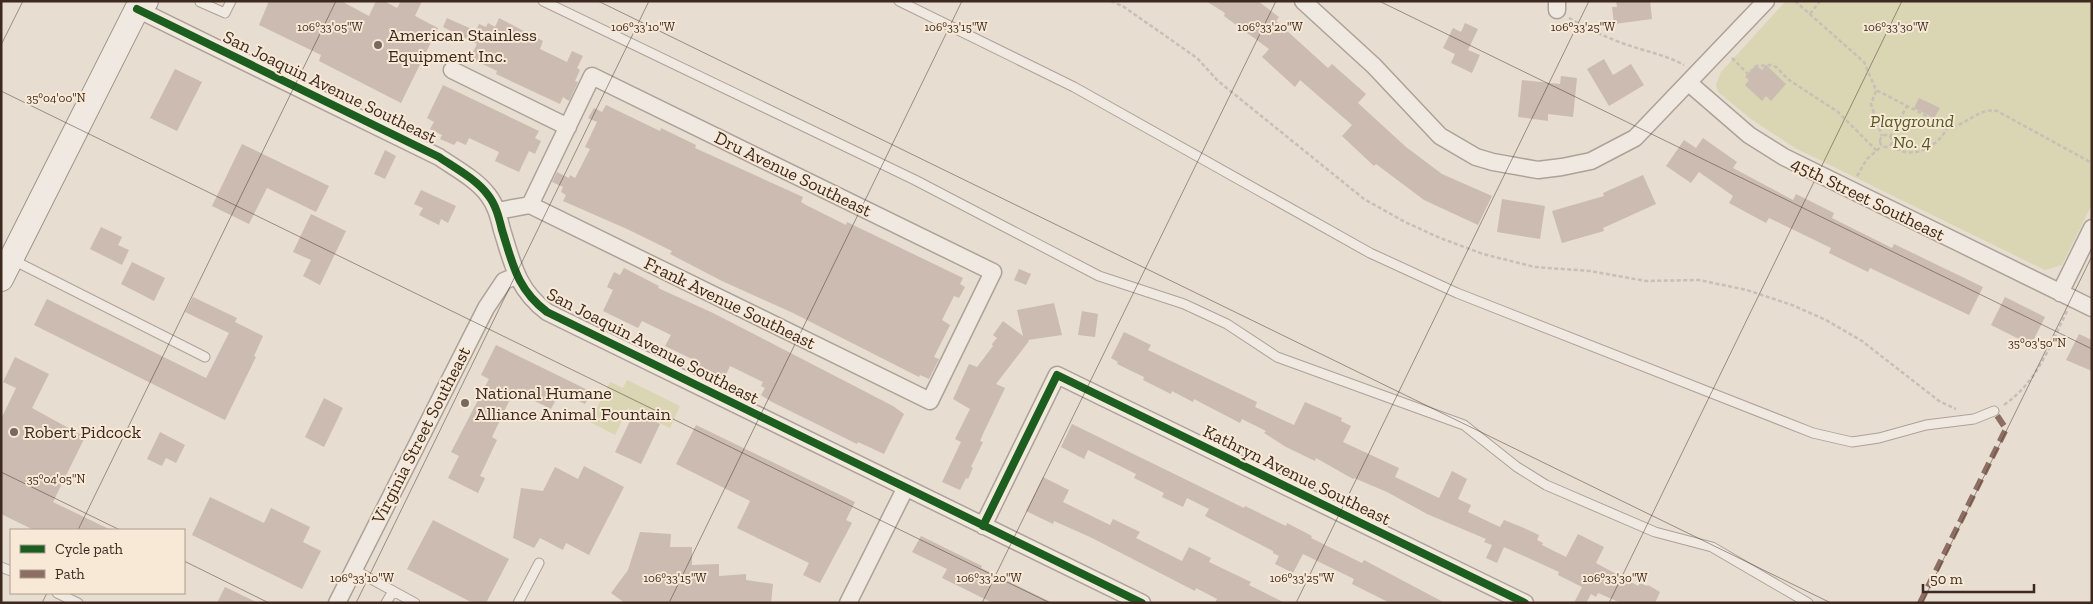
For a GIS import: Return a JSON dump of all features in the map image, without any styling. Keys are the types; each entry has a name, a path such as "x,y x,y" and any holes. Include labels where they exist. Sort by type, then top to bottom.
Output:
{"main road":[{"path":"6,269 140,4"}],"street":[{"path":"1303,1 1374,66 1440,136 1461,150 1492,162 1538,170 1591,161 1635,138 1693,80 1766,1"},
{"name":"San Joaquin Avenue Southeast","path":"140,4 439,157 474,182 487,194 497,211 516,276 526,292 547,312 905,489 1142,603"},
{"path":"452,70 568,126 530,205 497,211"},
{"name":"Dru Avenue Southeast","path":"568,126 592,76 993,272 930,400"},
{"name":"45th Street Southeast","path":"1693,80 1749,135 1784,157 2092,308"},
{"name":"Frank Avenue Southeast","path":"530,205 930,400"},
{"path":"2060,293 2092,228"},
{"name":"Virginia Street Southeast","path":"336,603 486,308 504,281 516,276"},
{"name":"Kathryn Avenue Southeast","path":"983,526 1057,375 1525,603"},
{"path":"848,603 905,489"}],"lane":[{"path":"200,1 225,13 231,1"},
{"path":"543,1 915,180 1099,276 1192,308 1227,324 1277,357 1464,425 1517,467 1546,486 1655,532 1712,547 1808,603"},
{"path":"899,1 1074,87 1370,253 1457,293 1812,433 1852,442 1879,438 1926,425 1974,419 1994,411"},
{"path":"6,269 205,357"},
{"path":"518,603 539,563"},
{"path":"353,569 415,603"},
{"path":"386,603 393,591"},
{"path":"59,594 78,603"}],"path":[{"path":"1111,1 1124,7 1197,58 1218,80 1364,199 1405,222 1483,254 1535,267 1590,271 1646,280 1699,280 1747,290 1792,305 1826,320 1862,341 1939,401 1958,409"},
{"path":"1795,1 1864,62 1876,90 1948,127 1958,126 1982,112 1997,111 2092,163"},
{"path":"1810,14 1820,1"},
{"path":"1557,6 1589,30 1683,65 1693,80"},
{"path":"1731,57 1748,74 1756,66 1771,65 1776,67 1789,80 1838,112 1877,151"},
{"path":"1876,90 1870,104 1882,136 1880,142 1882,146"},
{"path":"1907,106 1890,137 1891,145 1897,150 1918,152 1939,142 1948,127"},
{"path":"1882,136 1890,137"},
{"path":"1855,180 1862,165 1882,146 1891,145"},
{"path":"1994,411 2025,388 2036,374 2068,310"}],"green space":[{"name":"Playground No. 4","path":"1786,1 2092,1 2092,204 2062,265 2045,270 1795,148 1751,119 1718,92 1716,85 1721,72"},
{"path":"627,380 680,406 670,428 628,408 615,435 590,422 610,382 623,388"}],"building":[{"name":"American Stainless Equipment Inc.","path":"269,1 341,1 369,16 376,1 384,1 397,8 401,1 422,1 415,16 438,28 401,103 319,61 321,55 259,25"},
{"path":"1206,1 1258,1 1279,17 1276,21 1328,68 1332,64 1366,94 1358,103 1406,147 1442,174 1492,196 1478,225 1424,200 1376,164 1374,166 1342,136 1352,125 1300,80 1295,87 1262,57 1269,49 1224,16 1225,13"},
{"path":"1616,1 1650,1 1652,19 1614,24 1612,7 1617,7"},
{"path":"447,18 476,31 479,24 486,27 488,23 495,27 499,18 543,41 540,49 567,62 572,51 583,56 577,68 580,70 575,81 578,82 569,101 563,97 560,104 496,74 497,71 470,58 477,44 443,27"},
{"path":"1465,23 1478,29 1468,50 1480,55 1472,73 1451,63 1455,54 1443,48 1453,28 1461,32"},
{"path":"1604,59 1613,75 1631,64 1644,85 1609,106 1587,69"},
{"path":"1756,65 1762,70 1766,65 1786,84 1771,101 1766,96 1762,101 1745,85 1749,80 1745,77"},
{"path":"175,69 202,82 177,131 150,118"},
{"path":"1561,76 1577,78 1573,117 1548,114 1548,121 1518,117 1522,80 1560,84"},
{"path":"443,85 539,131 535,138 541,141 535,154 529,151 519,172 495,161 499,152 469,138 466,145 457,141 454,145 440,139 442,135 430,129 434,122 427,118"},
{"path":"1919,98 1940,108 1934,118 1914,108"},
{"path":"606,105 660,131 661,128 696,145 695,148 803,197 801,202 846,225 847,222 963,278 960,284 965,287 959,298 954,296 942,320 950,325 934,357 939,359 929,379 920,375 919,377 793,313 722,281 670,254 672,251 627,229 563,201 566,195 561,192 563,187 552,182 557,172 569,178 570,175 575,178 590,149 585,147 597,122 588,118 594,108 602,112"},
{"path":"1703,138 1737,162 1733,168 1793,200 1796,194 1834,213 1832,218 1892,248 1894,244 1983,287 1969,315 1870,268 1868,272 1829,253 1831,248 1769,218 1766,223 1729,203 1733,196 1699,172 1691,183 1666,166 1684,140 1696,148"},
{"path":"242,144 329,186 316,212 267,188 249,224 212,206"},
{"path":"385,150 396,156 385,179 374,174"},
{"path":"1643,175 1656,204 1603,228 1604,231 1562,243 1552,211 1604,196 1603,193"},
{"path":"421,190 456,206 448,223 441,219 439,225 419,215 423,208 414,204"},
{"path":"1502,199 1545,206 1540,239 1497,232"},
{"path":"311,214 346,231 320,285 303,276 311,260 293,252"},
{"path":"101,227 122,237 118,245 129,250 122,265 90,249"},
{"path":"132,262 165,278 154,301 121,284"},
{"path":"624,268 659,286 658,288 713,313 893,406 904,414 884,454 858,442 857,444 772,402 761,395 765,388 761,386 763,382 730,366 724,379 690,362 692,359 665,346 671,335 642,321 638,328 603,311 613,290 607,287 614,272 620,275"},
{"path":"1019,269 1031,274 1026,285 1014,280"},
{"path":"193,297 237,318 235,322 263,336 254,356 256,357 225,420 34,325 47,299 206,378 229,333 185,312"},
{"path":"2005,297 2045,317 2031,345 1991,325"},
{"path":"1054,303 1062,335 1028,340 996,384 1005,388 980,441 983,442 971,467 973,468 968,479 966,478 960,490 942,482 961,442 955,439 970,409 953,399 969,364 977,367 993,346 992,344 997,338 993,335 1003,321 1023,336 1017,310"},
{"path":"1082,311 1098,314 1095,337 1078,335"},
{"path":"1124,332 1151,345 1148,350 1257,402 1255,407 1294,425 1305,402 1342,418 1341,421 1351,426 1343,442 1399,468 1395,477 1439,498 1452,471 1467,479 1458,499 1471,505 1468,512 1500,527 1504,520 1524,528 1539,535 1537,540 1543,543 1542,545 1566,557 1578,534 1604,547 1596,563 1638,586 1640,583 1648,585 1660,592 1655,603 1621,603 1598,593 1596,597 1591,594 1586,603 1574,603 1582,587 1558,575 1559,572 1504,547 1497,563 1486,558 1492,545 1484,542 1486,539 1427,514 1387,492 1353,479 1316,458 1315,461 1286,447 1264,433 1266,431 1242,419 1240,423 1194,399 1193,402 1172,391 1171,394 1143,380 1144,377 1117,364 1118,362 1111,358"},
{"path":"2079,334 2092,340 2092,371 2066,360"},
{"path":"496,345 592,392 585,404 560,392 551,409 514,391 492,437 497,440 480,476 485,478 478,493 448,478 459,456 451,452 489,379 481,375"},
{"path":"15,357 49,374 32,408 85,437 53,502 109,529 32,529 1,514 1,419 16,388 3,382"},
{"path":"324,398 343,408 324,447 305,437"},
{"path":"635,411 660,424 641,464 615,452"},
{"path":"1072,424 1244,508 1245,506 1286,526 1287,523 1312,536 1311,538 1362,563 1364,560 1445,603 1390,603 1352,584 1354,579 1303,554 1293,573 1275,564 1279,556 1273,553 1273,551 1205,516 1209,509 1187,498 1183,507 1162,497 1164,493 1134,478 1136,474 1088,450 1084,459 1061,447"},
{"path":"696,425 855,502 846,520 852,523 820,583 803,575 809,563 737,528 750,501 676,464"},
{"path":"160,432 185,445 176,463 166,458 162,466 147,459"},
{"path":"584,466 624,487 589,555 566,543 563,550 540,538 534,548 513,538 521,488 543,491 555,467 578,479"},
{"path":"1043,477 1069,490 1063,502 1110,525 1113,519 1140,532 1136,538 1182,561 1189,547 1211,558 1209,562 1251,582 1249,585 1285,603 1215,603 1217,599 1196,588 1195,591 1090,537 1054,521 1053,524 1026,511"},
{"path":"210,497 264,523 271,508 310,527 303,542 321,551 302,589 192,535"},
{"path":"433,520 509,559 486,603 473,603 407,569"},
{"path":"640,532 671,534 670,547 692,547 692,565 719,564 719,576 746,574 746,580 773,584 771,603 625,603 611,593 628,570"},
{"path":"921,536 1053,603 993,603 942,578 947,569 912,552"},
{"path":"225,587 258,603 217,603"}],"marked path":[{"path":"1920,603 2006,429 1994,411"}],"cycle path":[{"path":"137,9 439,157 471,179 483,189 493,203 513,265 522,285 547,312 1142,603"},
{"path":"983,526 1057,375 1525,603"}],"place":[{"name":"American Stainless Equipment Inc.","path":"378,45"},
{"name":"National Humane Alliance Animal Fountain","path":"465,403"},
{"name":"Robert Pidcock","path":"14,432"}]}
